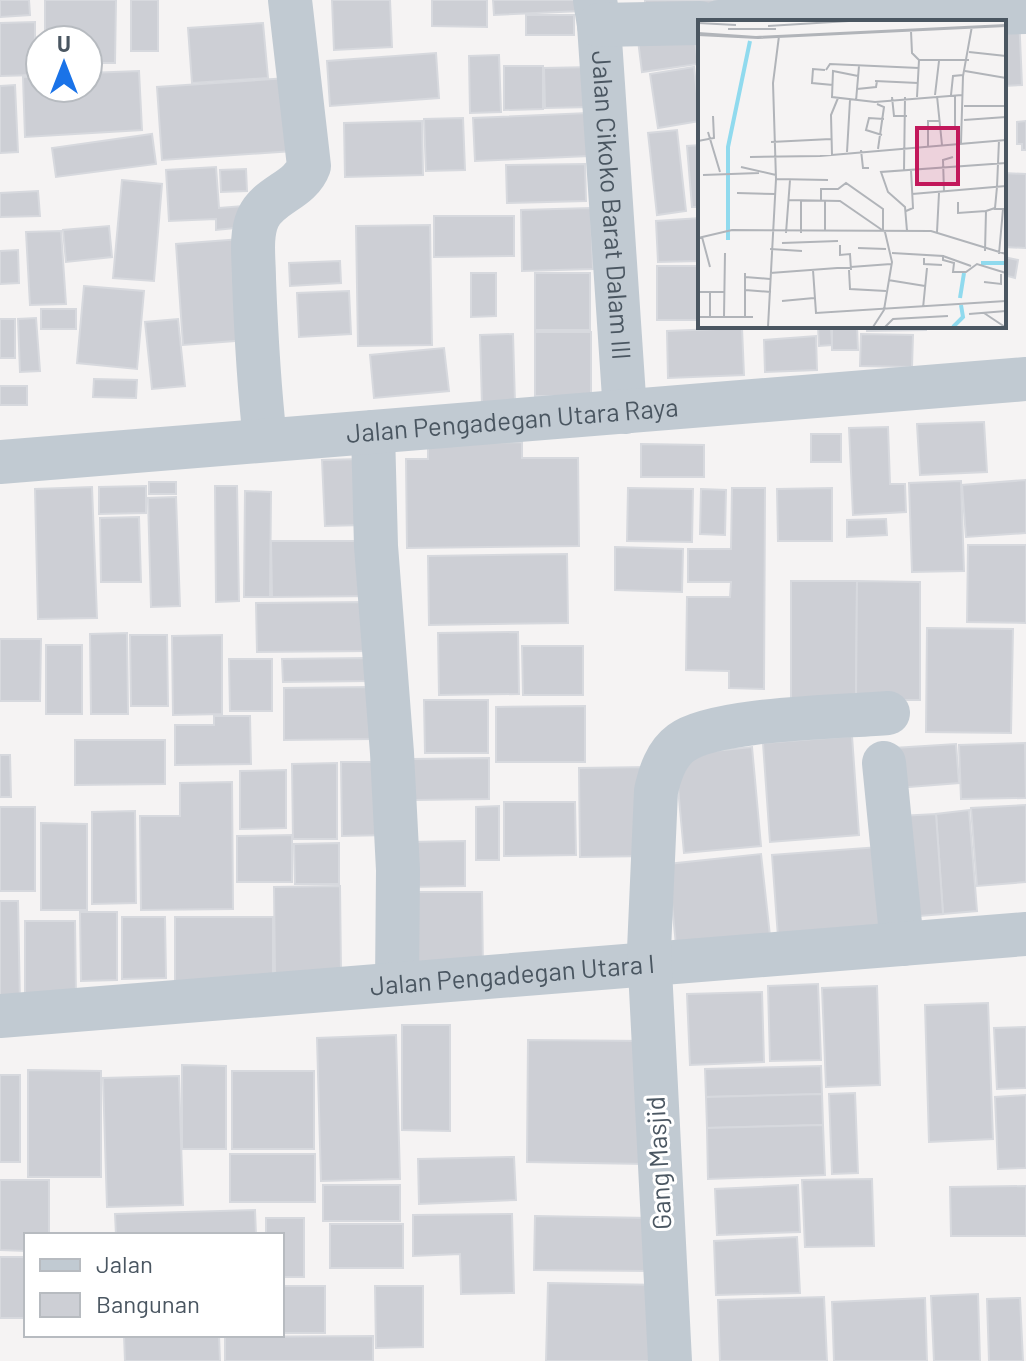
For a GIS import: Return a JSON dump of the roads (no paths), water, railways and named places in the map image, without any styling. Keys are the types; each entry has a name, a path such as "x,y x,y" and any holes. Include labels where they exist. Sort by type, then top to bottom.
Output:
{"street":[{"path":"265,440 256,354 253,249 256,223 263,208 299,183 309,166 290,0"},
{"path":"749,20 943,7 1026,12"},
{"path":"597,13 698,23"},
{"name":"Jalan Cikoko Barat Dalam III","path":"597,13 625,412"},
{"name":"Jalan Pengadegan Utara Raya","path":"0,462 1026,379"},
{"path":"373,432 376,546 398,870 397,984"},
{"name":"Gang Masjid","path":"670,1361 650,964 656,791 668,757 680,743 702,731 888,713"},
{"path":"884,763 902,944"},
{"name":"Jalan Pengadegan Utara I","path":"0,1016 1026,934"}]}
